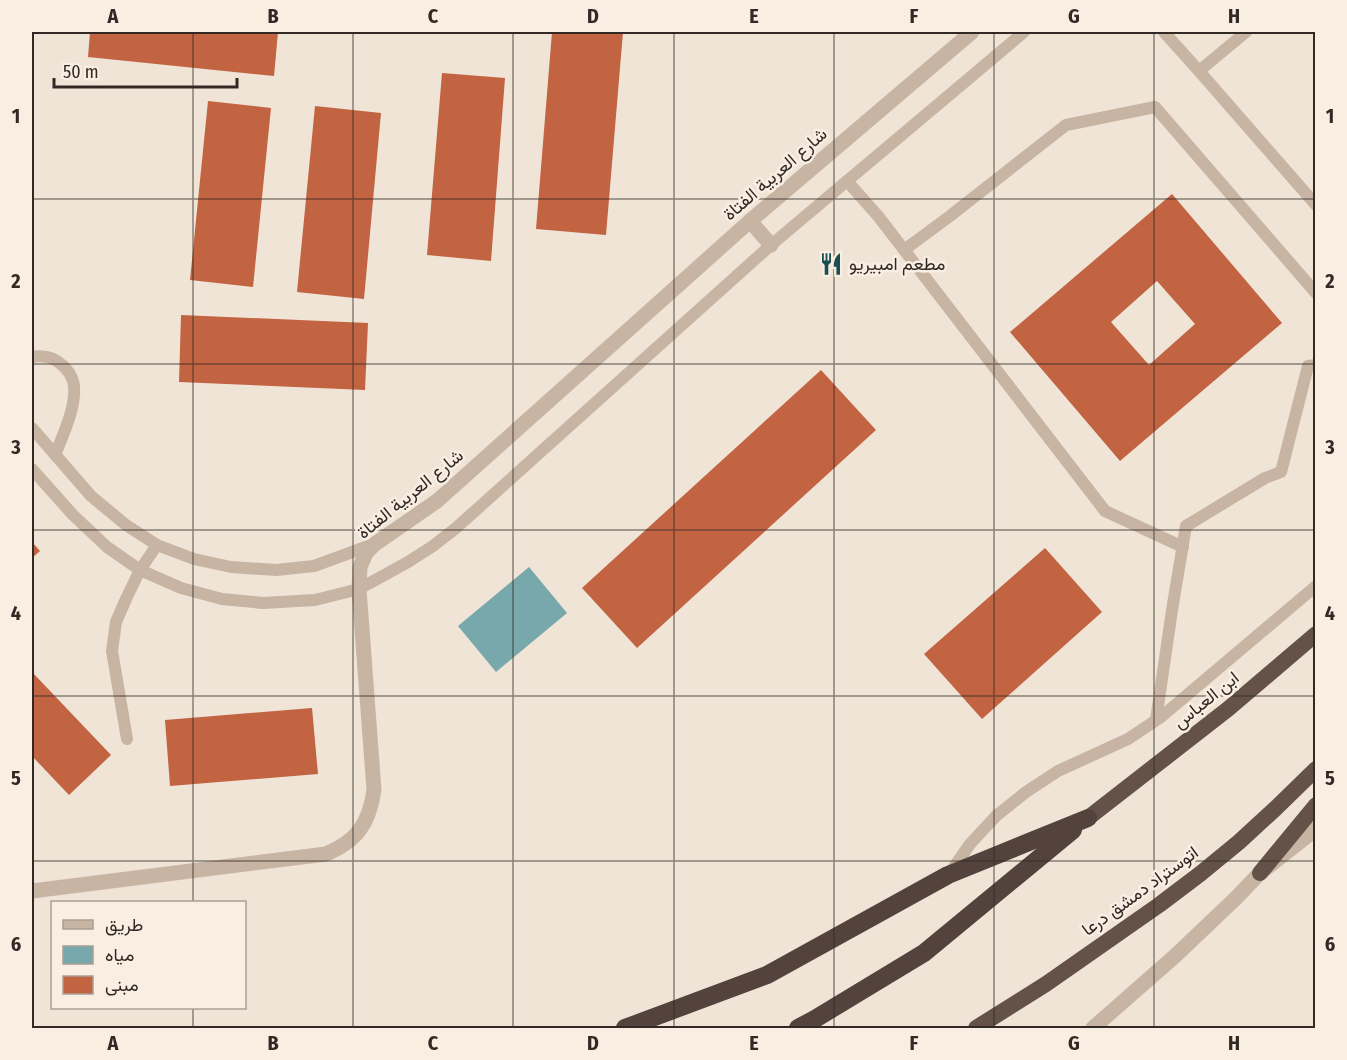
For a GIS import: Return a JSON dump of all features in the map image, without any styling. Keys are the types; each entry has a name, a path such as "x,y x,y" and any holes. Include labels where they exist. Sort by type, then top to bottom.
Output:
{"highway":[{"name":"ابن العباس","path":"1088,818 1227,709 1316,634"},
{"name":"اتوستراد دمشق درعا","path":"976,1029 1046,984 1200,874 1246,835 1316,769"},
{"path":"1260,873 1316,805"},
{"path":"625,1029 767,975 948,875 1088,818"},
{"path":"798,1029 924,953 1088,818"}],"street":[{"name":"شارع العربية الفتاة","path":"32,891 326,854 342,847 355,836 365,823 372,807 374,790 359,589 360,567 366,553 375,544 437,501 750,221 972,32"},
{"path":"750,221 771,245"},
{"path":"1093,1029 1175,956 1260,873 1316,829"}],"lane":[{"path":"32,469 73,515 107,547 140,570 181,588 222,599 263,603 315,600 359,589 408,562 456,528 771,245 1024,32"},
{"path":"1164,32 1316,205"},
{"path":"1199,71 1246,32"},
{"path":"904,250 1066,125 1155,107 1316,293"},
{"path":"847,181 878,216 1105,511 1183,547"},
{"path":"32,357 52,358 68,371 73,381 73,403 55,454"},
{"path":"1156,720 1186,526 1265,478 1281,472 1308,366 1316,365"},
{"path":"32,428 91,496 126,525 157,545 194,559 231,567 276,570 314,566 375,544"},
{"path":"127,739 112,651 116,622 140,570 157,545"},
{"path":"948,875 996,816 1026,792 1058,771 1128,738 1156,720 1316,586"}],"water":[{"path":"529,567 567,613 496,672 458,626"}],"building":[{"path":"90,32 278,32 274,76 88,57"},
{"path":"552,32 623,32 606,235 536,229"},
{"path":"442,73 505,78 491,261 427,255"},
{"path":"208,101 271,108 253,287 190,280"},
{"path":"315,106 381,113 364,299 297,292"},
{"path":"1172,194 1282,323 1120,461 1010,332","holes":["1157,281 1195,324 1149,365 1111,322"]},
{"path":"181,315 368,323 365,390 179,382"},
{"path":"821,370 876,430 637,648 582,588"},
{"path":"32,542 40,551 32,558"},
{"path":"1045,548 1102,612 982,719 924,654"},
{"path":"32,672 111,755 69,795 32,756"},
{"path":"312,708 318,774 170,786 165,720"}],"place":[{"name":"مطعم امبيريو","path":"831,264"}]}
